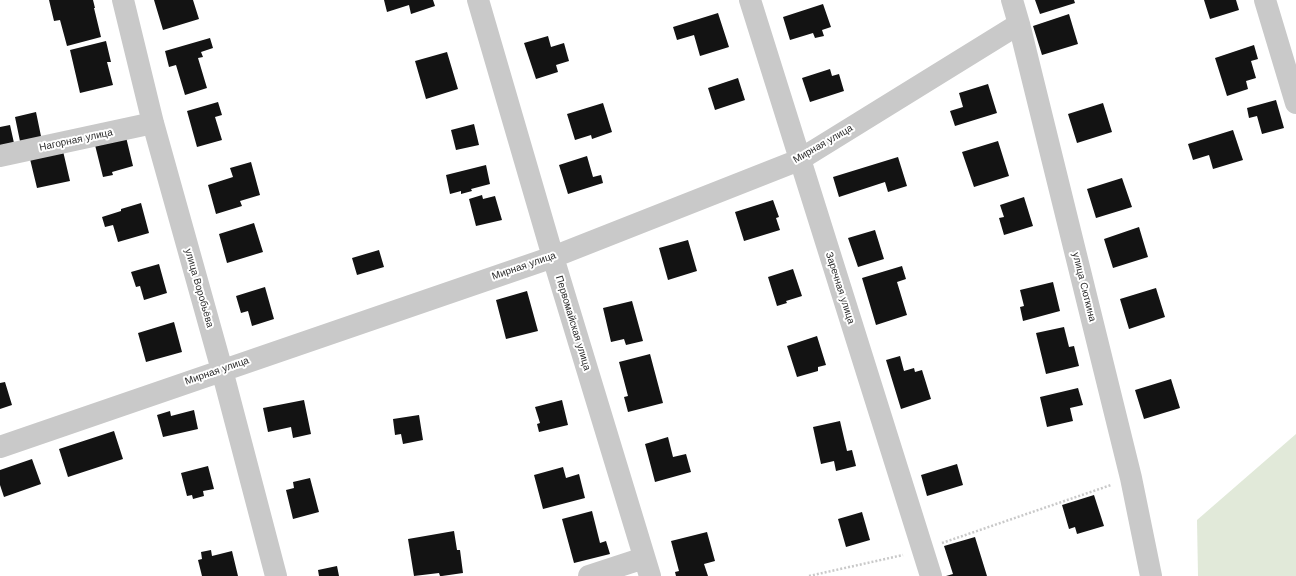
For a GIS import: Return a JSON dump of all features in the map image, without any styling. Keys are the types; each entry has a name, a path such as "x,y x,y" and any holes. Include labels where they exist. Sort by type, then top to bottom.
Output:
{"street":[{"name":"улица Воробьёва","path":"123,0 153,123 222,370 276,576"},
{"name":"Первомайская улица","path":"478,0 553,257 647,567"},
{"name":"Заречная улица","path":"750,0 799,160 931,576"},
{"name":"улица Сюткина","path":"1012,0 1131,478 1151,576"},
{"path":"1265,0 1296,103"},
{"name":"Мирная улица","path":"0,447 553,257 799,160 1019,24"},
{"name":"Нагорная улица","path":"0,156 153,123"},
{"path":"589,576 647,567"}],"path":[{"path":"809,576 924,550 1131,478"}],"green space":[{"path":"1296,434 1296,576 1198,576 1197,520"}],"building":[{"path":"49,0 93,0 101,37 67,46 60,20 54,21"},
{"path":"154,0 193,0 199,19 163,30"},
{"path":"384,0 433,0 435,6 411,14 409,5 387,12"},
{"path":"1035,0 1074,0 1075,3 1040,14"},
{"path":"1204,0 1236,0 1239,10 1210,19"},
{"path":"823,4 831,27 822,30 824,36 815,38 813,33 790,40 783,17"},
{"path":"718,13 729,47 700,56 694,35 677,40 673,27"},
{"path":"1069,14 1078,44 1042,55 1033,26"},
{"path":"548,36 551,47 564,43 569,61 556,65 558,72 536,79 524,43"},
{"path":"210,38 213,48 201,52 203,57 198,58 207,88 185,95 176,65 169,67 165,51"},
{"path":"106,41 111,62 107,62 113,85 80,93 70,50"},
{"path":"1254,45 1258,59 1251,61 1256,78 1246,81 1248,89 1227,96 1215,58"},
{"path":"447,52 458,89 426,99 415,61"},
{"path":"830,69 832,76 839,74 844,91 810,102 802,78"},
{"path":"738,78 745,100 715,110 708,88"},
{"path":"988,84 997,113 955,126 950,111 963,107 959,93"},
{"path":"1276,100 1284,128 1262,134 1257,116 1249,118 1247,108"},
{"path":"218,102 222,115 215,117 222,140 197,147 187,111"},
{"path":"603,103 612,132 592,139 591,135 575,140 567,114"},
{"path":"1103,103 1112,132 1077,143 1068,114"},
{"path":"36,112 42,141 21,146 15,117"},
{"path":"474,124 479,145 456,150 451,130"},
{"path":"10,125 14,143 0,146 0,127"},
{"path":"1233,130 1243,160 1213,169 1209,155 1193,160 1188,144"},
{"path":"126,137 133,166 112,172 113,175 103,177 95,145"},
{"path":"998,141 1009,176 974,187 962,152"},
{"path":"63,151 70,181 37,188 30,159"},
{"path":"587,156 593,177 601,175 603,183 568,194 559,165"},
{"path":"898,157 907,186 888,192 885,182 839,197 833,177"},
{"path":"251,162 260,195 240,201 242,206 216,214 208,185 233,177 230,168"},
{"path":"486,165 490,184 471,189 472,191 461,194 461,191 450,194 446,175"},
{"path":"1122,178 1132,207 1096,218 1087,189"},
{"path":"482,195 483,199 495,196 502,220 476,226 469,199"},
{"path":"1024,197 1033,226 1004,235 999,218 1004,217 1000,205"},
{"path":"773,200 779,217 776,218 780,230 744,241 735,212"},
{"path":"141,203 149,233 118,242 113,225 105,227 102,217"},
{"path":"254,223 263,252 227,263 219,234"},
{"path":"1139,227 1148,257 1113,268 1104,239"},
{"path":"875,230 884,259 858,267 848,238"},
{"path":"688,240 697,271 668,280 659,248"},
{"path":"379,250 384,267 357,275 352,258"},
{"path":"159,264 167,293 144,300 140,286 136,287 131,272"},
{"path":"902,266 906,279 897,282 907,315 876,325 862,278"},
{"path":"793,269 802,296 786,301 787,303 777,306 768,277"},
{"path":"1053,282 1060,311 1023,321 1020,307 1024,306 1020,290"},
{"path":"265,287 274,319 252,326 248,311 241,313 236,296"},
{"path":"1156,288 1165,317 1129,329 1120,299"},
{"path":"527,291 538,331 506,339 496,300"},
{"path":"632,301 643,341 626,345 624,339 611,342 603,308"},
{"path":"174,322 182,352 146,362 138,333"},
{"path":"1064,327 1069,347 1074,346 1079,366 1046,374 1036,333"},
{"path":"817,336 826,365 818,367 818,371 797,377 787,346"},
{"path":"650,354 663,403 628,412 624,397 628,396 619,362"},
{"path":"900,356 904,371 914,368 915,372 922,370 931,399 901,409 886,360"},
{"path":"1171,379 1180,408 1144,419 1135,390"},
{"path":"5,382 12,405 0,409 0,383"},
{"path":"1078,388 1083,405 1070,408 1073,421 1047,427 1040,397"},
{"path":"304,400 311,434 293,438 291,427 268,432 263,408"},
{"path":"562,400 568,425 539,432 537,424 540,423 535,407"},
{"path":"194,410 198,429 163,437 157,415 170,411 171,416"},
{"path":"419,415 423,440 403,444 401,434 395,435 393,419"},
{"path":"840,421 847,451 852,450 856,466 836,471 834,461 821,464 813,427"},
{"path":"114,431 123,459 68,477 59,449"},
{"path":"668,437 673,457 686,454 691,472 655,482 645,444"},
{"path":"32,459 41,484 4,497 0,485 0,470"},
{"path":"957,464 963,485 927,496 921,475"},
{"path":"208,466 214,489 203,491 204,496 193,499 192,495 187,496 181,473"},
{"path":"563,467 566,478 579,474 585,498 543,509 534,475"},
{"path":"310,478 319,512 293,519 286,490 294,488 293,482"},
{"path":"1094,495 1104,526 1077,534 1075,527 1069,529 1062,505"},
{"path":"592,511 600,543 606,541 610,554 574,563 562,519"},
{"path":"862,512 870,540 846,547 838,519"},
{"path":"454,531 457,550 460,550 463,573 442,576 440,576 439,573 414,576 408,539"},
{"path":"707,532 715,561 704,564 708,576 676,576 675,572 679,571 671,541"},
{"path":"975,537 987,576 946,576 953,574 944,546"},
{"path":"211,550 212,556 232,551 238,576 202,576 198,560 202,559 201,552"},
{"path":"337,566 339,576 319,576 318,570"}]}
